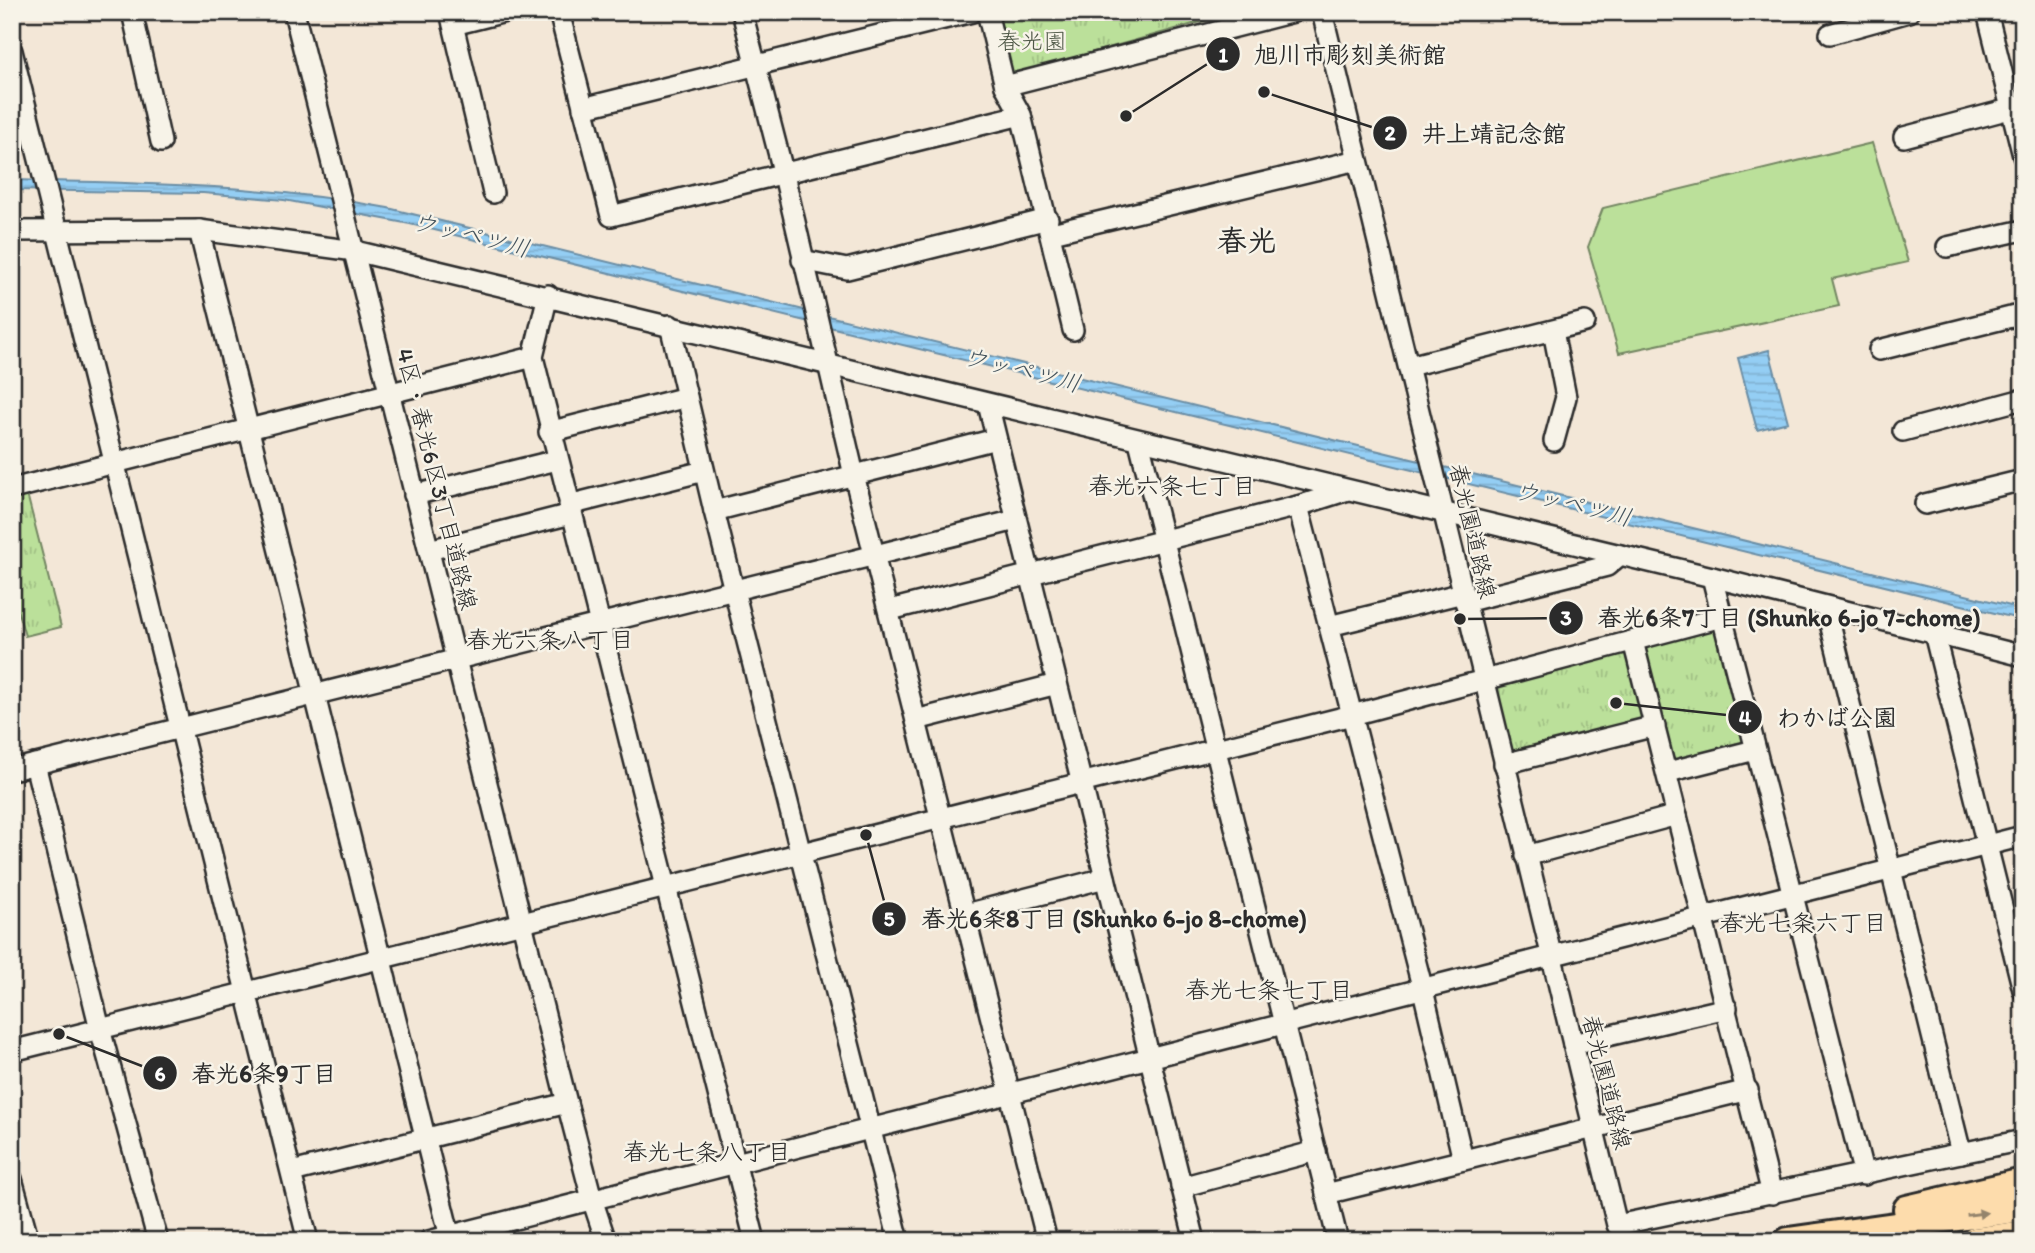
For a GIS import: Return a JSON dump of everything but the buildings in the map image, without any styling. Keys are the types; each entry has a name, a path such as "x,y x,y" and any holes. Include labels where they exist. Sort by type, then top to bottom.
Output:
{"highway":[{"path":"1793,1240 2023,1182"},
{"path":"1793,1240 2023,1208"},
{"path":"1974,1241 2023,1234"}],"street":[{"path":"132,12 161,142"},
{"name":"4区・春光6区3丁目道路線","path":"294,12 521,924 592,1199 606,1241"},
{"path":"493,193 452,18 505,12"},
{"path":"559,12 611,216 1021,115"},
{"path":"742,12 784,174 854,475 1048,1241"},
{"path":"583,108 972,12"},
{"path":"987,12 1005,86 1021,115 1073,330"},
{"path":"1005,86 1294,12"},
{"name":"春光園道路線","path":"1322,12 1443,506 1482,680 1617,1224 1772,1194"},
{"path":"1830,34 1909,12"},
{"path":"1987,12 2017,107 2023,156"},
{"path":"13,55 308,1241"},
{"path":"1904,137 2017,107"},
{"path":"805,269 847,269 1357,160"},
{"path":"12,231 55,223 199,230 353,244 670,325 825,355 988,404 1346,491 1443,506 1619,555 2023,656"},
{"path":"199,230 451,1238"},
{"path":"1947,247 2023,230"},
{"path":"548,295 533,357 549,432 755,1241"},
{"path":"1879,350 2023,314"},
{"path":"1409,366 1585,323"},
{"path":"670,325 733,590 899,1241"},
{"path":"1553,331 1566,397 1554,441"},
{"path":"12,489 533,357"},
{"path":"549,432 687,397"},
{"path":"1903,431 2023,400"},
{"path":"988,404 1195,1241"},
{"path":"714,511 996,439"},
{"path":"1139,441 1338,1241"},
{"path":"414,495 557,460"},
{"path":"429,550 704,471"},
{"path":"1925,504 2023,480"},
{"path":"890,610 1164,541 1346,491"},
{"path":"1298,506 1423,990 1463,1160"},
{"path":"12,770 456,657 1016,520"},
{"path":"1329,626 1607,566 1619,555"},
{"path":"1712,577 1864,1175"},
{"path":"1826,607 1961,1153"},
{"path":"12,1051 1352,715 1722,617"},
{"path":"1934,632 2023,990"},
{"path":"1633,641 1772,1194 2023,1140"},
{"path":"916,720 1057,684"},
{"path":"1504,764 1655,726"},
{"path":"1668,772 1755,750"},
{"path":"35,764 100,1029 158,1241"},
{"path":"1526,856 1677,815"},
{"path":"429,1241 451,1238 592,1199 2023,836"},
{"path":"966,914 1105,878"},
{"path":"1573,1044 1727,1008"},
{"path":"1326,1194 1748,1090"},
{"path":"292,1172 567,1103"},
{"path":"1181,1187 1315,1151"},
{"path":"12,1180 29,1241"}],"green space":[{"name":"春光園","path":"996,12 1236,12 1012,75"},
{"path":"1872,143 1908,262 1832,279 1839,306 1619,353 1588,247 1603,208"},
{"path":"27,494 61,627 25,636 15,602 12,602 12,497"},
{"path":"1722,617 1755,750 1668,772 1655,727 1504,764 1483,680"}],"water":[{"name":"ウッペツ川","path":"12,180 247,189 388,208 2023,609 2023,620 410,224 284,200 203,193 12,190"},
{"path":"1769,350 1788,422 1757,430 1738,358"}],"place":[{"name":"井上靖記念館","path":"1264,92"},
{"name":"旭川市彫刻美術館","path":"1126,116"},
{"name":"春光6条7丁目 (Shunko 6-jo 7-chome)","path":"1460,619"},
{"name":"わかば公園","path":"1616,703"},
{"name":"春光6条8丁目 (Shunko 6-jo 8-chome)","path":"866,835"},
{"name":"春光6条9丁目","path":"59,1034"}],"district":[{"name":"春光","path":"1247,241"},
{"name":"春光六条七丁目","path":"1172,486"},
{"name":"春光六条八丁目","path":"550,640"},
{"name":"春光七条六丁目","path":"1803,923"},
{"name":"春光七条七丁目","path":"1269,990"},
{"name":"春光七条八丁目","path":"707,1152"}]}
